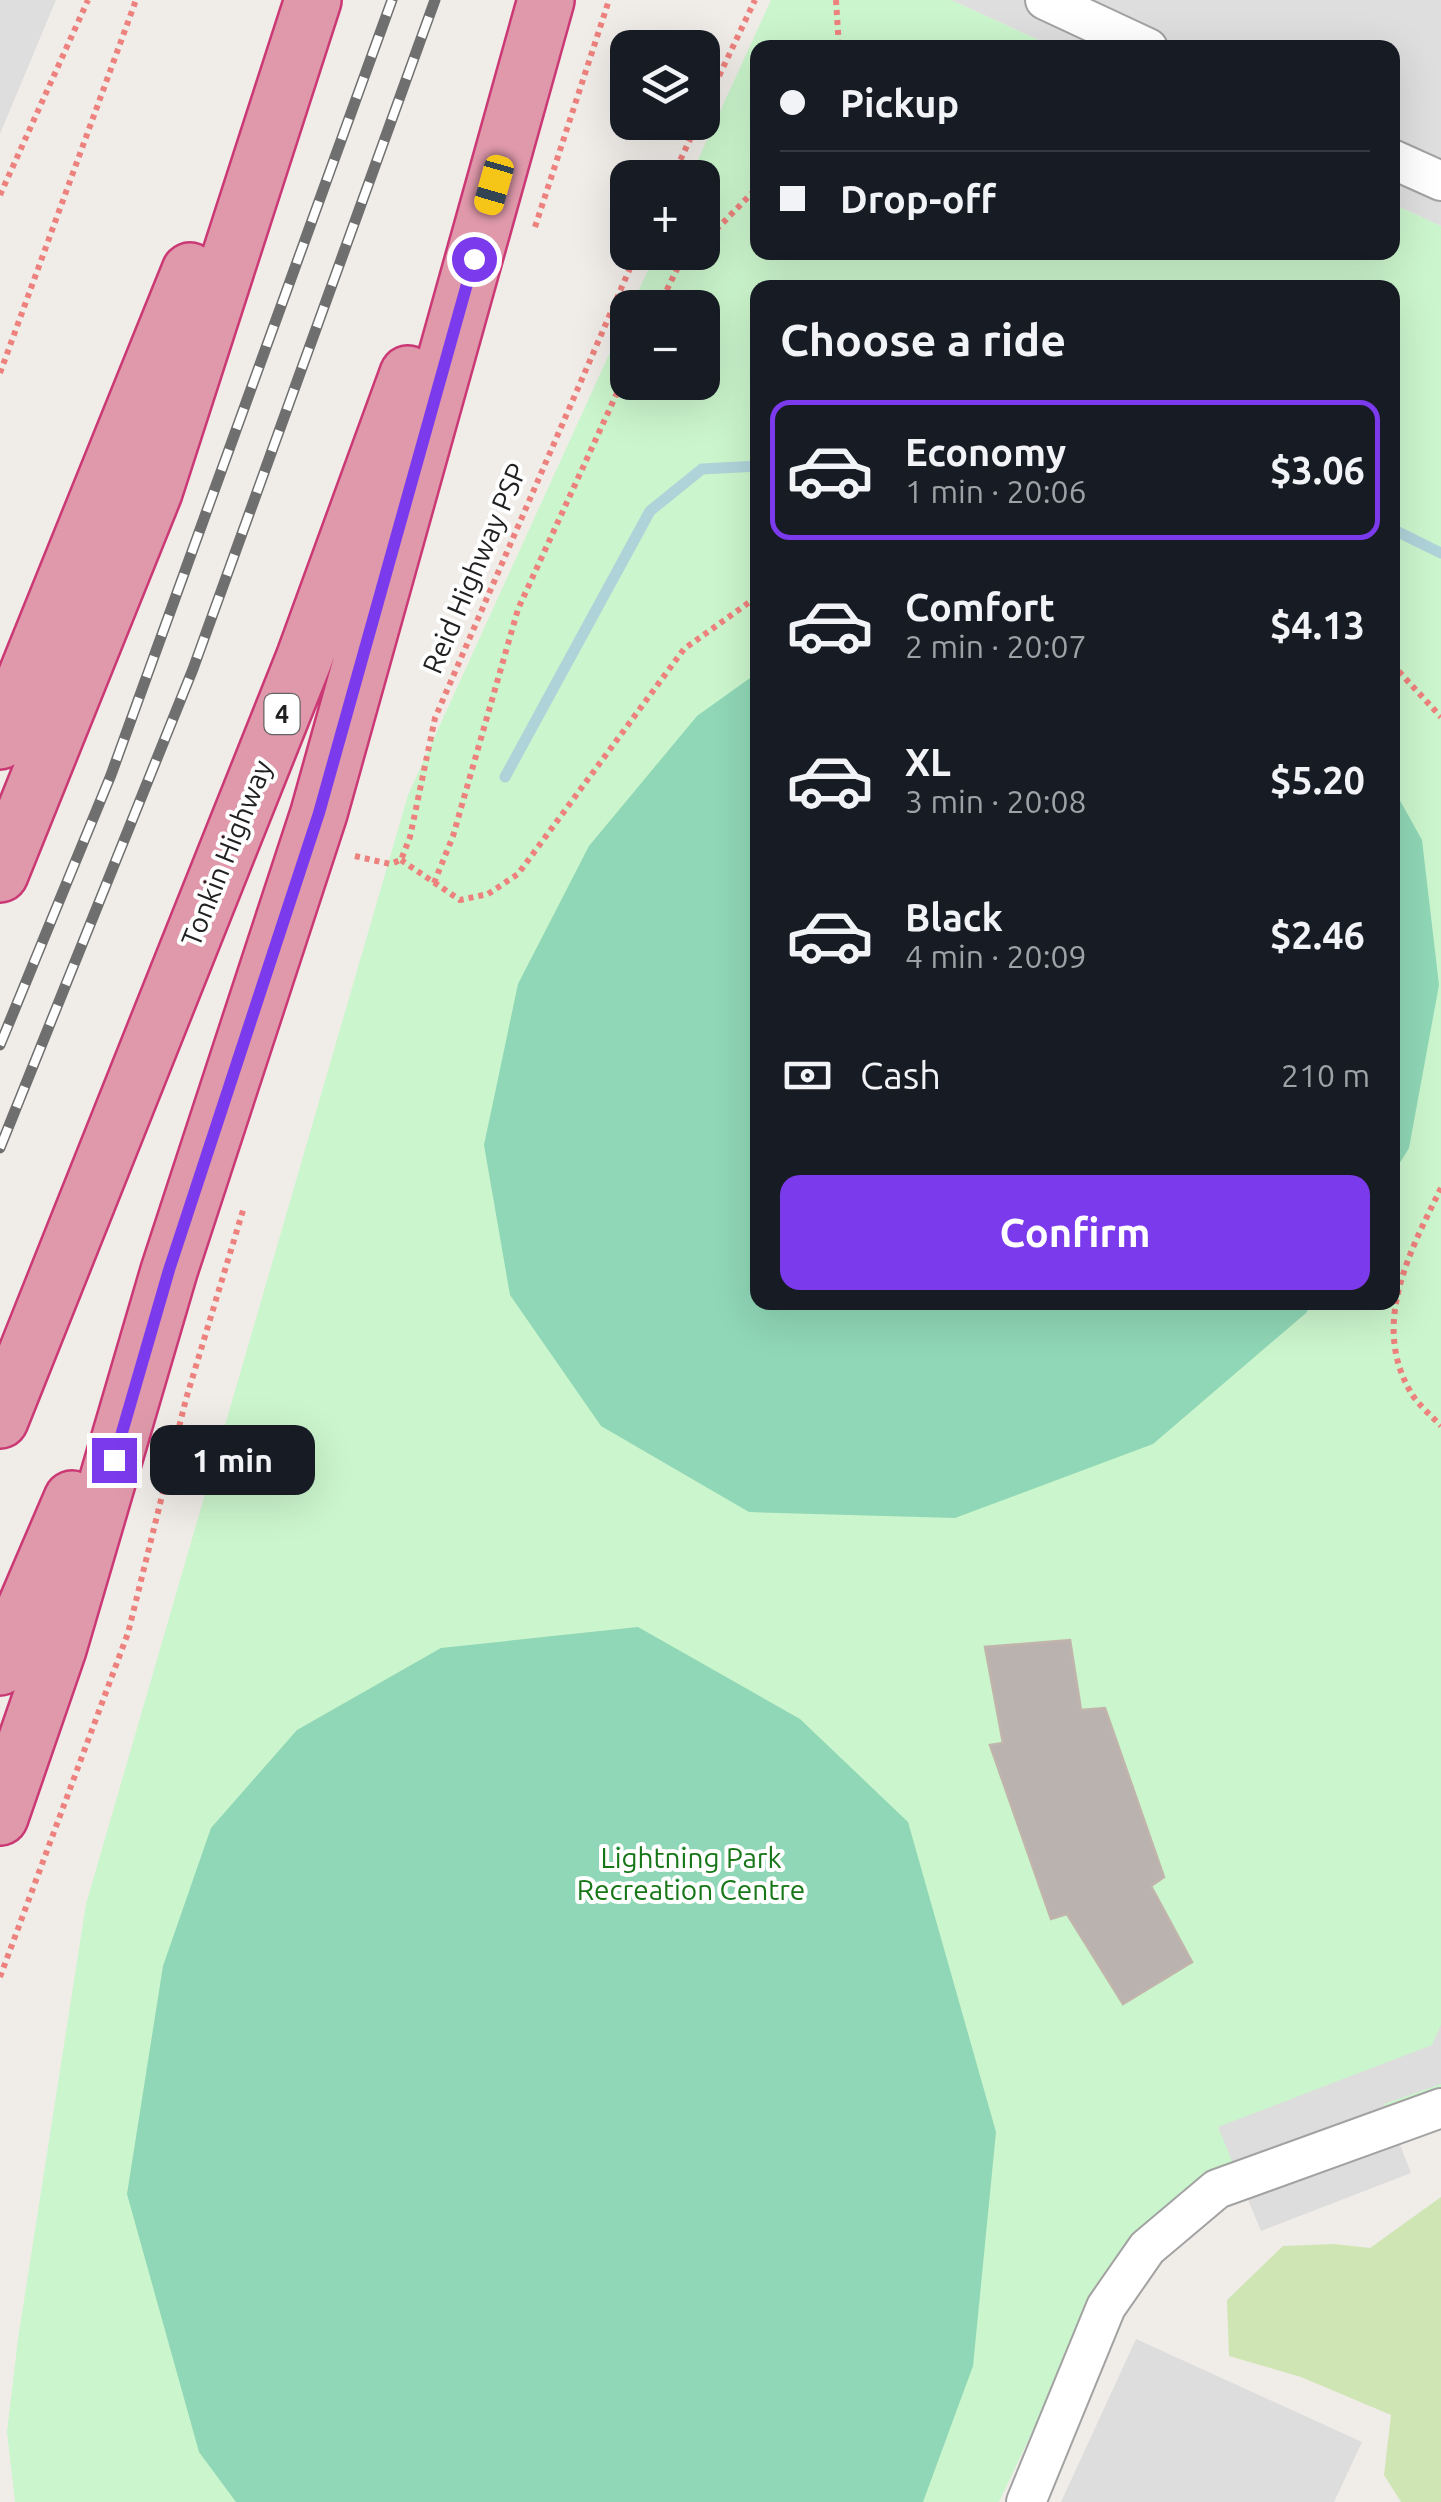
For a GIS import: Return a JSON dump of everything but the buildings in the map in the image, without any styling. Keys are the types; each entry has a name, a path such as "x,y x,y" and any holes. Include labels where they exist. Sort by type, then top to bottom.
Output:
{"highway":[{"path":"0,741 300,0"},
{"path":"0,874 154,492 314,0"},
{"path":"0,1818 58,1649 169,1270 319,813 545,0"},
{"name":"Tonkin Highway","path":"0,1420 304,659 545,0"},
{"path":"0,1667 169,1270"}],"street":[{"path":"1045,0 1131,40"},
{"path":"1400,163 1441,182"},
{"path":"1026,2502 1106,2307 1147,2248 1217,2189 1441,2108"}],"path":[{"path":"0,195 88,0"},
{"path":"0,373 136,0"},
{"path":"720,74 755,0"},
{"path":"836,0 838,40"},
{"path":"720,226 750,196"},
{"name":"Reid Highway PSP","path":"401,860 410,837 435,718 629,270"},
{"path":"434,883 453,836 518,609 614,400"},
{"path":"348,855 390,864 401,860 460,900 488,894 518,874 684,649 750,602"},
{"path":"1400,673 1441,717"},
{"path":"1400,1285 1441,1188"},
{"path":"0,1977 128,1633 186,1398 248,1192"},
{"path":"1395,1310 1391,1342 1410,1393 1441,1426"}],"shaded area":[{"path":"0,0 56,0 0,134"},
{"path":"951,0 1441,0 1441,226 1400,207 1400,40 1039,40"},
{"path":"1441,2025 1441,2084 1384,2104 1411,2173 1261,2231 1218,2127 1432,2045"},
{"path":"1136,2339 1362,2442 1334,2502 1061,2502"}],"green space":[{"name":"Lightning Park Recreation Centre","path":"771,0 951,0 1039,40 753,40"},
{"name":"Lightning Park Recreation Centre","path":"750,46 750,260 1400,260 1400,207 1441,226 1441,2093 1179,2197 1087,2316 999,2502 15,2502 7,2432 18,2339 86,1904 408,795 610,352 610,400 720,400 720,290 639,290 648,270 720,270 720,160 698,160 707,140 720,140 720,111"},
{"path":"750,678 750,1310 1308,1310 1153,1444 955,1518 749,1512 601,1426 510,1295 484,1145 518,984 589,846 697,716"},
{"path":"1400,801 1422,840 1439,985 1409,1148 1400,1163"},
{"path":"638,1627 800,1719 908,1822 996,2132 973,2366 923,2502 236,2502 199,2452 127,2194 163,1966 211,1828 297,1730 441,1648"},
{"path":"1441,2197 1441,2502 1401,2502 1384,2475 1391,2415 1301,2377 1229,2356 1227,2300 1283,2246 1334,2244 1370,2248"}],"waterway":[{"path":"505,777 650,511 702,469 750,466"},
{"path":"1400,533 1441,553"}],"railway":[{"path":"0,1045 111,775 392,0"},
{"path":"0,1148 193,669 435,0"}],"route":[{"path":"114,1460 169,1270 319,813 474,259"}]}
